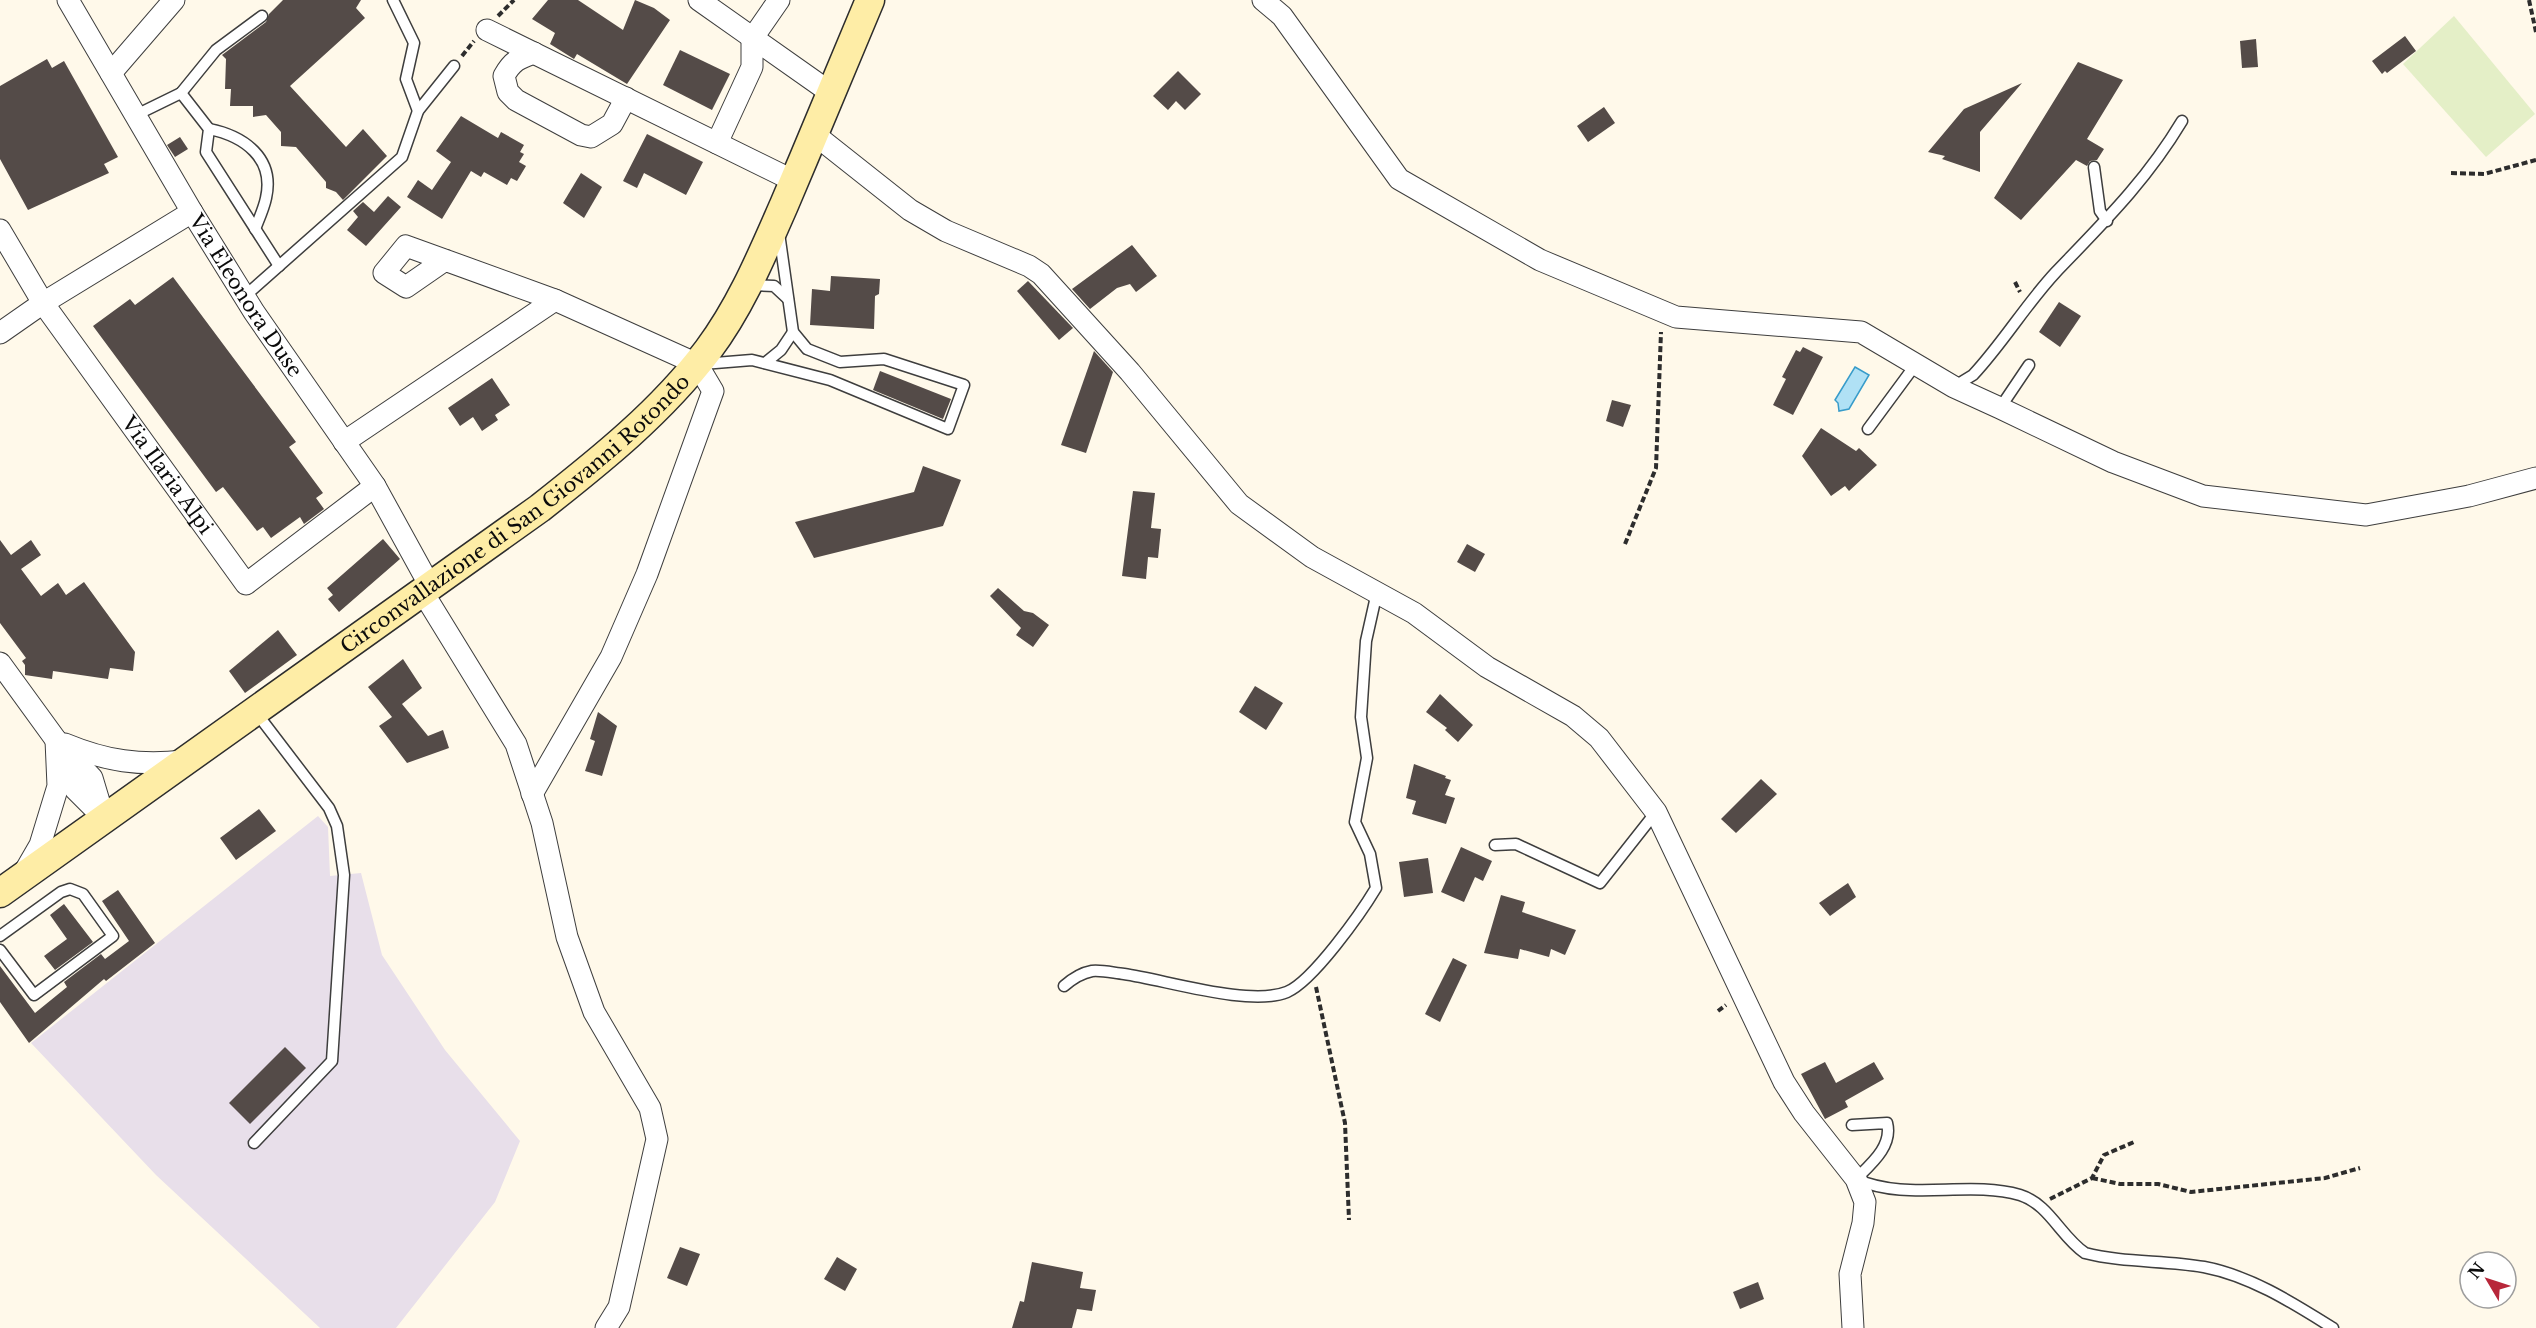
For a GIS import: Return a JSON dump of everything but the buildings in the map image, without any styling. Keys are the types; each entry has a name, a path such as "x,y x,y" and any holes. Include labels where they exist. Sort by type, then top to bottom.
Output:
{"main road":[{"name":"Circonvallazione di San Giovanni Rotondo","path":"11,885 540,508 612,451 650,416 697,364 718,335 747,285 777,221 870,0"}],"street":[{"name":"Via Eleonora Duse","path":"68,0 192,212 245,296 375,486 426,589 516,744 542,823 571,948 594,1012 650,1108 657,1139 619,1307 606,1328"},
{"path":"111,74 174,0"},
{"path":"699,0 831,93"},
{"path":"717,142 752,67 752,39 779,0"},
{"path":"1263,0 1282,16 1399,179 1540,260 1676,317 1861,332 1954,387 2113,462 2203,496 2366,515 2469,496 2536,478"},
{"path":"487,30 794,181"},
{"path":"534,52 518,58 510,65 504,76 508,92 516,100 581,135 591,137 612,124 626,98"},
{"path":"814,134 910,210 946,231 1029,266 1041,274 1130,372 1239,504 1312,557 1414,613 1488,667 1573,716 1599,738 1656,812 1784,1082 1804,1113 1856,1179 1865,1202 1863,1223 1850,1274 1853,1328"},
{"path":"0,333 43,303 192,212"},
{"name":"Via Ilaria Alpi","path":"0,230 43,303 246,584 375,486"},
{"path":"445,260 555,300 697,364 713,391 647,574 611,657 532,794"},
{"path":"344,442 555,300"},
{"path":"0,663 56,740 75,789 104,818"},
{"path":"56,740 98,758 151,765 184,761"},
{"path":"11,885 40,845 58,786 56,740"}],"lane":[{"path":"393,0 414,43 406,79 418,111"},
{"path":"136,115 181,93 216,50 262,16"},
{"path":"245,296 402,157 418,111 454,66"},
{"path":"181,93 209,129 228,133 249,145 266,170 266,198 255,229"},
{"path":"1954,387 1973,375 2055,273 2108,221 2143,179 2182,121"},
{"path":"209,129 207,152 279,266"},
{"path":"2094,167 2100,211 2108,221"},
{"path":"697,364 752,360 765,363 830,380 948,429 964,385 884,359 840,362 807,349 794,332 777,221"},
{"path":"747,285 774,286 782,290 789,299"},
{"path":"765,363 782,350 794,332"},
{"path":"1868,429 1916,364"},
{"path":"2000,408 2028,365"},
{"path":"1064,986 1074,977 1093,971 1146,977 1217,991 1270,996 1287,992 1303,982 1350,926 1376,888 1372,862 1355,822 1367,758 1361,717 1366,641 1377,591"},
{"path":"254,1143 332,1061 344,875 337,826 329,808 255,711"},
{"path":"1495,845 1516,843 1600,883 1656,812"},
{"path":"0,936 61,892 70,889 83,894 113,936 34,995 0,950"},
{"path":"1852,1125 1887,1123 1889,1130 1886,1142 1876,1159 1856,1179 1881,1187 2021,1195 2035,1202 2072,1244 2085,1253 2204,1267 2234,1274 2255,1283 2333,1328"}],"path":[{"path":"2529,0 2536,32"},
{"path":"2451,173 2484,174 2536,160"},
{"path":"1625,544 1656,468 1662,311"},
{"path":"1314,969 1316,991 1345,1123 1349,1220"},
{"path":"2035,1202 2051,1199 2092,1178 2104,1155 2134,1142"},
{"path":"2092,1178 2120,1184 2158,1184 2191,1192 2325,1178 2360,1168"}],"shaded area":[{"path":"318,816 328,827 330,876 361,873 382,955 445,1050 520,1141 495,1202 396,1328 320,1328 156,1175 31,1043"}],"green space":[{"path":"2454,16 2535,114 2486,157 2403,64"}],"water":[{"path":"1855,367 1869,375 1849,409 1839,411 1835,400"}]}
